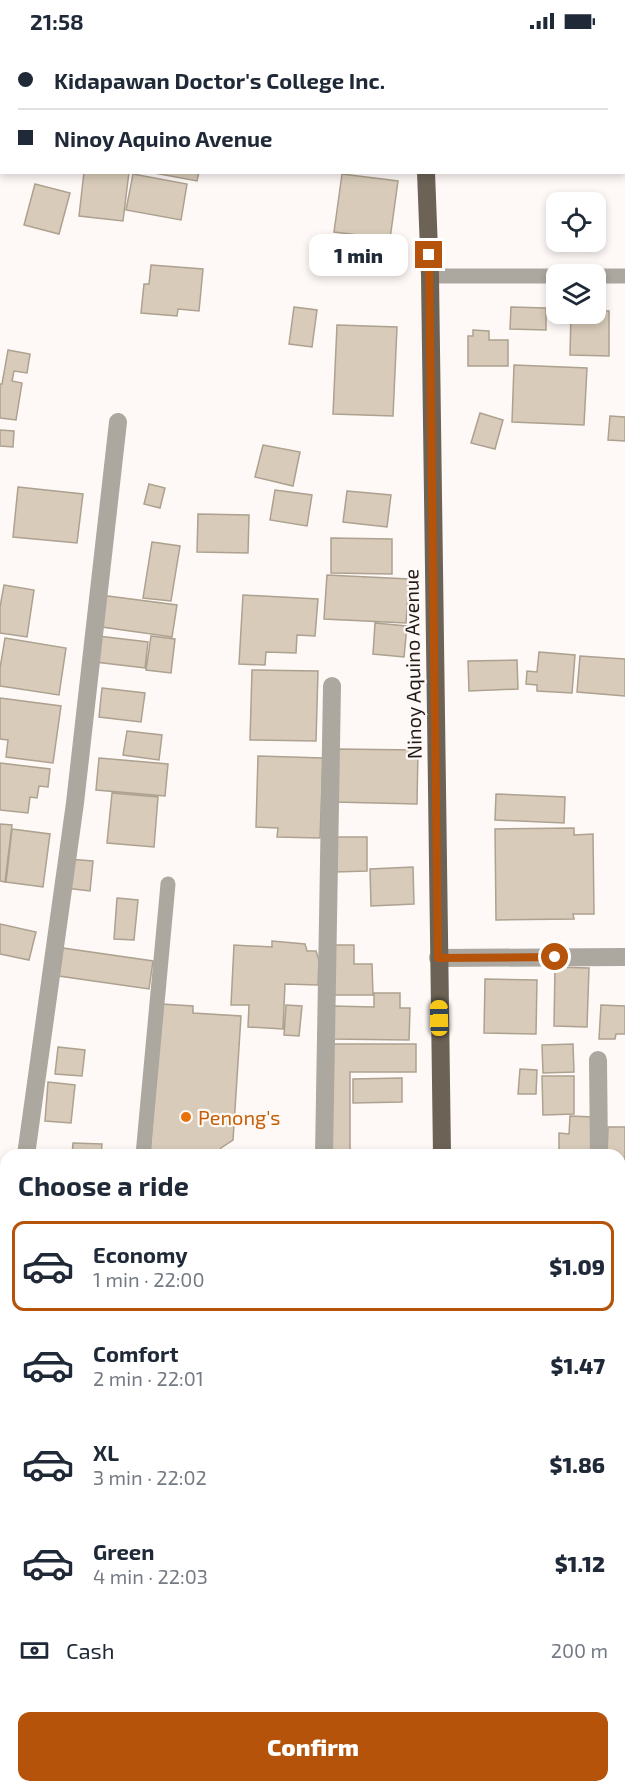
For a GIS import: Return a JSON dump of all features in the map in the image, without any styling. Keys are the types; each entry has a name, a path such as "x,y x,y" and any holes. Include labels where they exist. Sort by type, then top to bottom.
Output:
{"main road":[{"name":"Ninoy Aquino Avenue","path":"426,174 430,276 442,1149"}],"street":[{"path":"27,1149 75,803 118,422"},
{"path":"324,1149 332,686"},
{"path":"438,958 625,957"},
{"path":"598,1060 598,1149"}],"lane":[{"path":"430,276 546,276"},
{"path":"606,276 625,276"},
{"path":"144,1149 168,884"}],"building":[{"path":"84,174 129,174 123,221 79,216"},
{"path":"133,174 187,184 181,220 126,210"},
{"path":"160,174 199,174 197,181"},
{"path":"342,174 398,181 390,239 334,232"},
{"path":"35,184 70,193 59,234 24,225"},
{"path":"151,265 203,269 199,311 178,309 177,316 141,313 144,284 149,284"},
{"path":"294,307 317,310 312,347 289,344"},
{"path":"511,307 546,308 546,330 510,329"},
{"path":"606,311 609,311 609,356 570,355 571,324 606,324"},
{"path":"337,325 397,327 393,416 333,414"},
{"path":"473,330 489,331 489,340 508,340 508,366 468,366 468,336 473,336"},
{"path":"8,350 30,354 27,373 14,371 12,381 22,383 16,420 0,418 0,384 2,384"},
{"path":"514,365 587,368 584,425 512,422"},
{"path":"480,413 503,420 495,449 471,443"},
{"path":"610,416 625,417 625,441 608,440"},
{"path":"0,430 14,431 13,447 0,446"},
{"path":"263,445 300,452 293,486 255,477"},
{"path":"149,484 165,488 160,508 144,504"},
{"path":"18,487 83,494 77,543 13,537"},
{"path":"275,490 312,495 307,526 270,520"},
{"path":"347,491 391,495 387,527 343,522"},
{"path":"198,514 249,515 248,553 197,552"},
{"path":"331,538 392,539 392,574 331,573"},
{"path":"152,542 180,546 171,601 143,598"},
{"path":"327,575 409,579 406,623 324,619"},
{"path":"4,585 34,590 27,637 0,633 0,607"},
{"path":"100,595 177,605 172,637 95,626"},
{"path":"243,595 318,599 315,636 297,635 296,653 266,652 265,665 239,664"},
{"path":"375,623 407,626 404,657 373,654"},
{"path":"98,636 148,642 145,668 95,662"},
{"path":"151,636 175,639 171,673 146,670"},
{"path":"5,638 66,648 59,695 0,686 0,668"},
{"path":"539,652 575,655 572,693 537,691 537,685 526,684 527,671 537,672"},
{"path":"580,656 625,659 625,696 577,692"},
{"path":"517,660 518,689 469,691 468,661"},
{"path":"252,670 318,671 316,741 250,740"},
{"path":"102,688 145,693 141,722 99,717"},
{"path":"0,698 61,706 53,763 6,757 8,740 0,739"},
{"path":"127,731 162,735 159,760 123,755"},
{"path":"335,749 418,750 417,804 334,802"},
{"path":"258,756 323,758 320,838 277,837 278,828 256,827"},
{"path":"99,758 168,764 165,796 96,790"},
{"path":"0,763 50,769 48,787 39,786 37,798 30,797 28,813 0,810"},
{"path":"112,793 158,797 154,847 107,843"},
{"path":"496,794 565,797 564,823 495,820"},
{"path":"0,824 12,825 5,882 0,881"},
{"path":"574,828 574,835 593,834 594,914 573,914 574,919 496,920 495,829"},
{"path":"12,829 50,834 43,887 6,882"},
{"path":"336,837 367,837 367,871 335,872"},
{"path":"68,859 93,861 90,891 65,888"},
{"path":"413,867 414,904 371,906 370,869"},
{"path":"117,898 138,900 134,940 114,939"},
{"path":"0,924 36,932 29,960 0,954"},
{"path":"272,941 305,944 307,951 316,951 319,960 318,985 285,984 283,1029 248,1027 249,1005 231,1005 234,945 272,947"},
{"path":"332,945 354,945 354,964 372,964 373,995 332,995"},
{"path":"63,948 153,961 149,989 59,976"},
{"path":"555,967 589,968 587,1027 554,1026"},
{"path":"485,979 537,980 536,1034 484,1033"},
{"path":"374,993 400,993 400,1008 410,1008 409,1040 332,1039 333,1006 374,1007"},
{"path":"161,1004 193,1006 193,1013 241,1016 233,1140 220,1149 150,1149"},
{"path":"286,1005 302,1006 299,1036 284,1035"},
{"path":"601,1005 625,1006 625,1034 616,1034 615,1039 599,1039"},
{"path":"332,1044 416,1044 416,1072 350,1072 350,1149 332,1149"},
{"path":"573,1044 574,1072 543,1073 542,1045"},
{"path":"58,1047 85,1050 82,1076 55,1074"},
{"path":"520,1069 537,1070 536,1094 518,1094"},
{"path":"542,1076 574,1076 574,1114 543,1115"},
{"path":"402,1078 402,1102 353,1103 353,1079"},
{"path":"48,1082 75,1085 71,1123 45,1121"},
{"path":"570,1116 594,1117 592,1149 559,1149 559,1133 569,1134"},
{"path":"608,1127 625,1127 625,1149 607,1149"},
{"path":"73,1143 102,1144 102,1149 72,1149"}],"place":[{"name":"Penong's","path":"186,1117"}],"route":[{"path":"429,255 438,958 555,957"}]}
